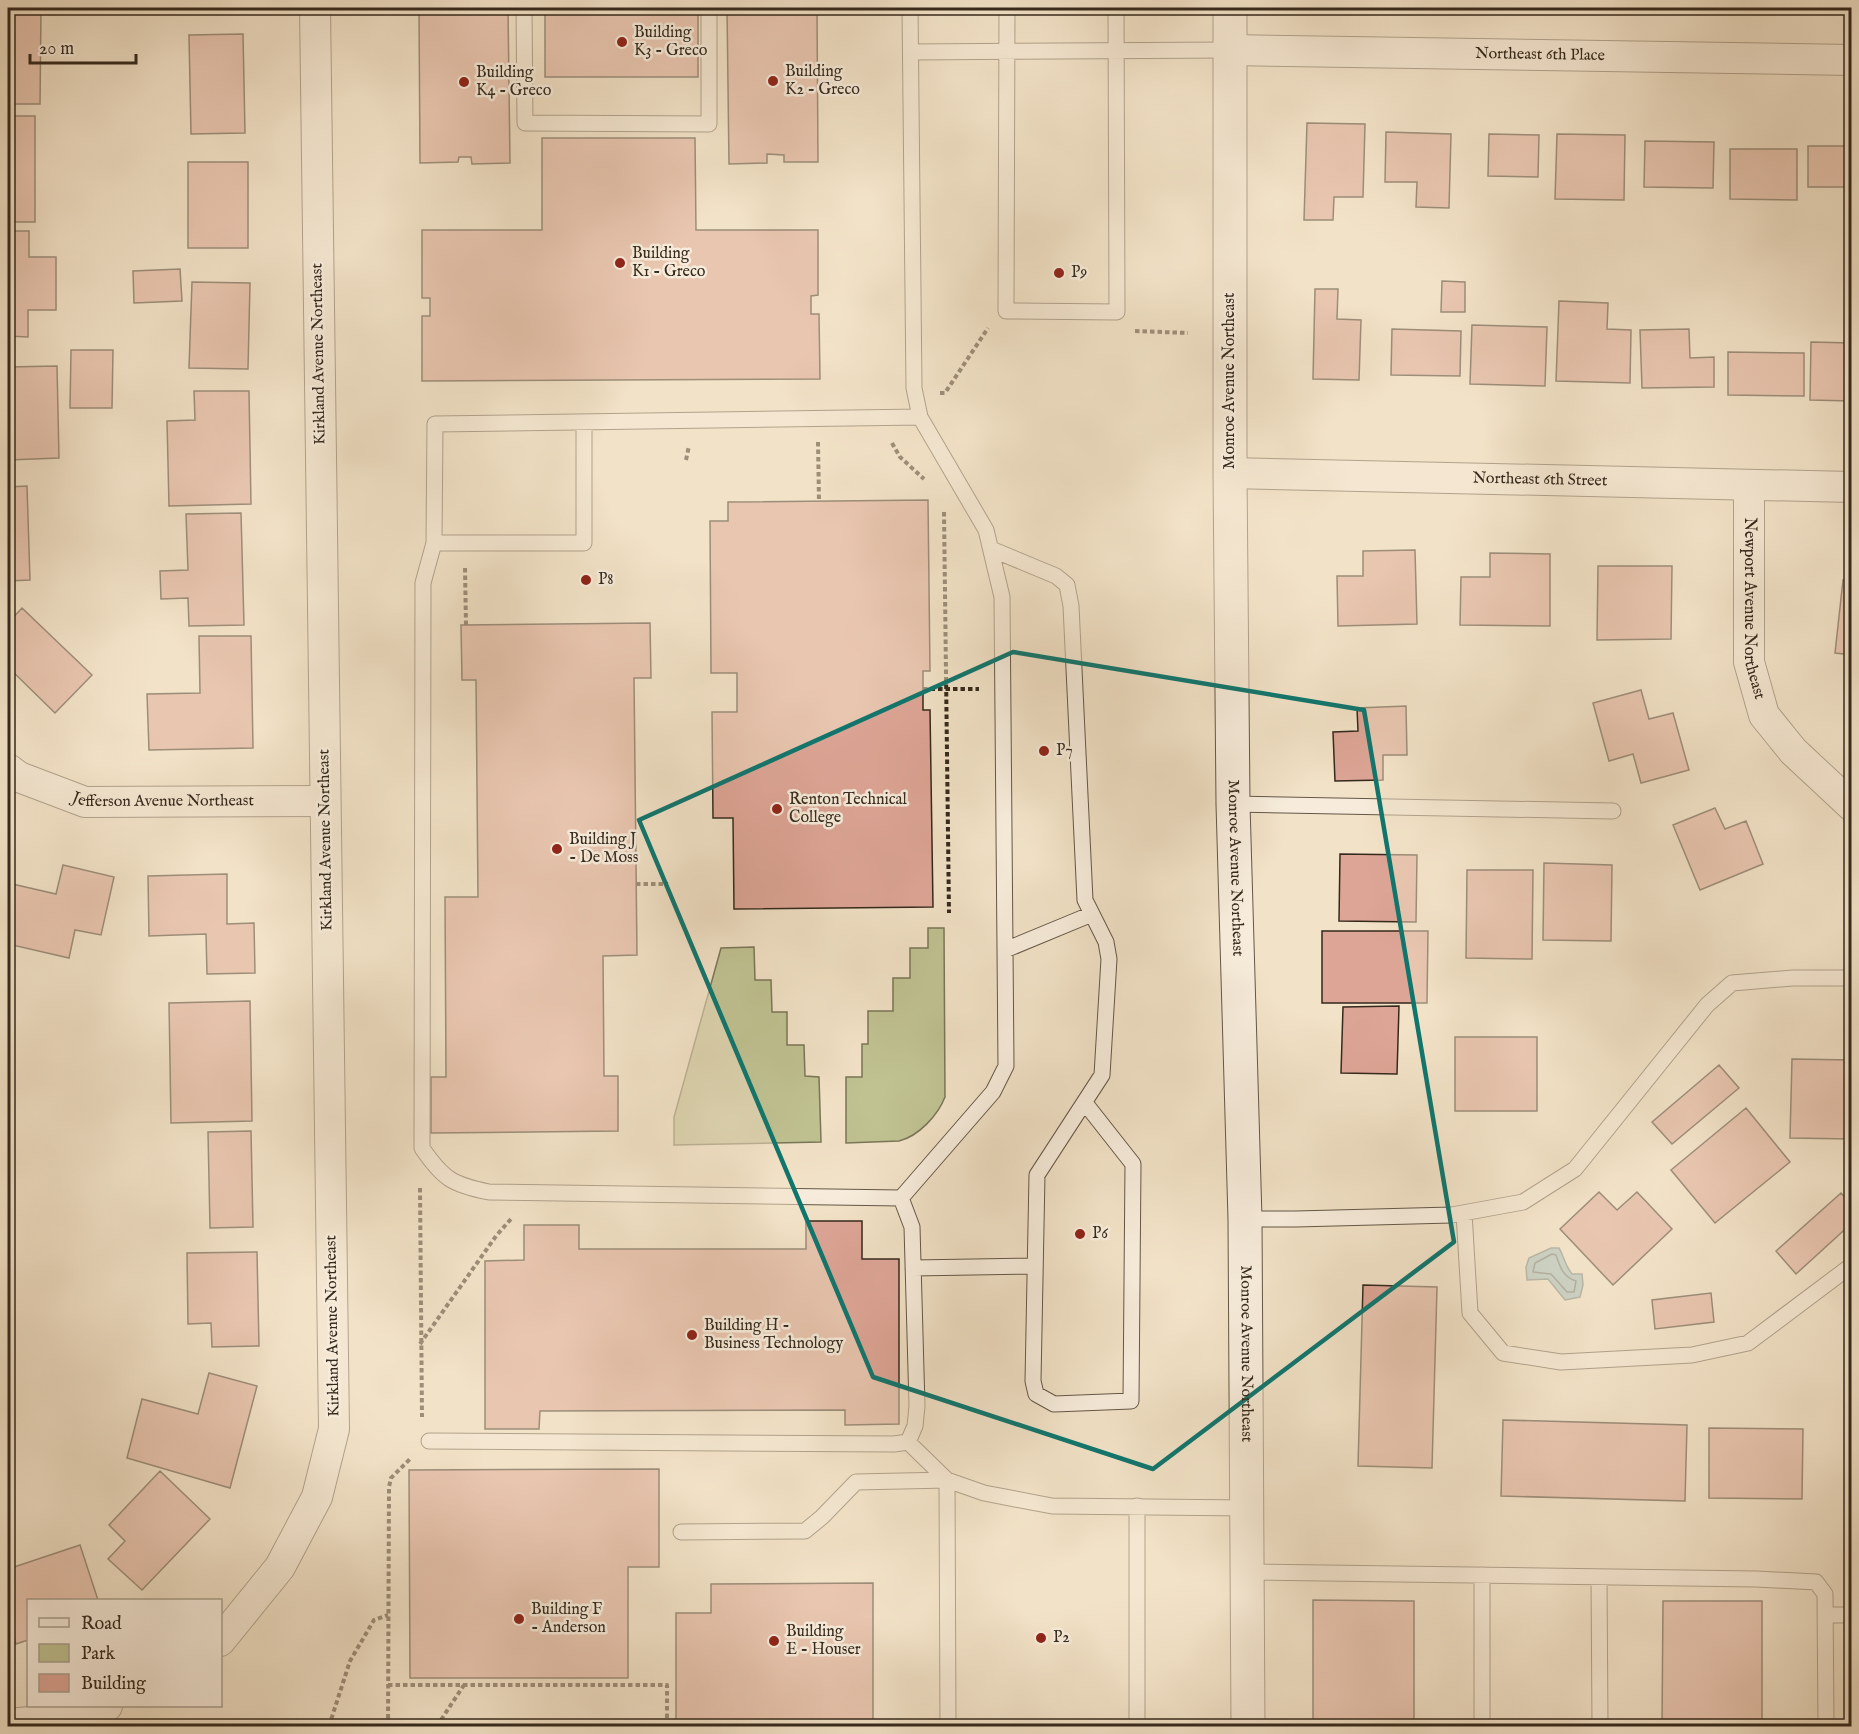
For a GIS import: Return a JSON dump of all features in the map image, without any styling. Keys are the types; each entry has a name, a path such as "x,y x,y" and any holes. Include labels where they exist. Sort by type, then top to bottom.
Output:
{"street":[{"name":"Kirkland Avenue Northeast","path":"222,1639 280,1567 317,1497 334,1429 315,8"},
{"name":"Monroe Avenue Northeast","path":"1230,8 1233,804 1245,1218 1248,1726"},
{"name":"Northeast 6th Place","path":"1230,51 1851,60"},
{"name":"Northeast 6th Street","path":"1230,473 1851,487"},
{"name":"Newport Avenue Northeast","path":"1749,485 1749,662 1764,715 1792,751 1851,806"},
{"name":"Jefferson Avenue Northeast","path":"8,769 19,777 85,802 325,801"},
{"path":"8,1724 63,1719 104,1707"}],"lane":[{"path":"524,8 525,123 709,124 709,8"},
{"path":"910,8 915,393 920,417 987,530 1002,597 1006,1066 993,1092 901,1198 489,1192 448,1180 422,1148 423,583 434,543 435,423 920,417"},
{"path":"1007,8 1006,311 1117,312 1116,8"},
{"path":"911,52 1230,51"},
{"path":"434,543 584,543 584,422"},
{"path":"991,549 1056,576 1066,585 1071,606 1085,900 1106,942 1108,959 1102,1075 1036,1175 1033,1381 1036,1394 1054,1404 1131,1401 1133,1164 1085,1103"},
{"path":"1233,804 1613,811"},
{"path":"1005,950 1092,914"},
{"path":"1245,1218 1452,1215 1523,1202 1575,1169 1707,1005 1732,983 1793,978 1851,978"},
{"path":"901,1198 912,1227 917,1406 915,1426 908,1442"},
{"path":"1464,1213 1470,1313 1503,1353 1561,1362 1692,1355 1748,1343 1851,1265"},
{"path":"913,1268 1035,1266"},
{"path":"429,1441 894,1444 908,1442"},
{"path":"908,1442 947,1480 948,1726"},
{"path":"681,1532 805,1531 856,1482 947,1480 984,1493 1052,1506 1248,1508"},
{"path":"1137,1506 1137,1726"},
{"path":"1246,1572 1816,1582 1825,1594 1826,1726"},
{"path":"1482,1575 1482,1726"},
{"path":"1599,1577 1600,1726"},
{"path":"1825,1615 1851,1615"}],"path":[{"path":"915,393 945,393 984,331 1006,311"},
{"path":"1167,332 1188,333"},
{"path":"818,435 819,501"},
{"path":"890,435 892,444 900,457 931,486"},
{"path":"686,460 689,444"},
{"path":"944,507 949,914"},
{"path":"465,543 466,625"},
{"path":"923,689 1003,688"},
{"path":"636,884 668,884"},
{"path":"388,1726 389,1487 391,1478 429,1441 421,1414 418,1193 422,1178 433,1164"},
{"path":"420,1344 496,1236 537,1192"},
{"path":"330,1726 350,1661 374,1620 389,1615"},
{"path":"388,1684 667,1685 667,1726"},
{"path":"437,1726 464,1685"}],"highlighted area":[{"path":"1013,652 1364,710 1454,1242 1153,1469 873,1377 639,820"}],"green space":[{"path":"928,928 944,928 945,1097 938,1111 914,1135 899,1141 846,1143 846,1077 862,1077 862,1044 868,1044 868,1011 893,1011 893,978 910,978 910,948 928,948"},
{"path":"754,947 755,980 771,980 772,1012 787,1012 787,1045 804,1045 805,1076 819,1077 821,1142 674,1145 674,1117 721,948"}],"water":[{"path":"1551,1248 1559,1248 1572,1274 1582,1274 1583,1285 1580,1297 1565,1300 1548,1279 1527,1280 1526,1267 1529,1258"}],"building":[{"path":"8,8 41,8 40,104 8,104"},
{"name":"Building K4 - Greco","path":"419,8 508,8 510,163 472,164 471,157 459,157 458,162 420,163"},
{"name":"Building K3 - Greco","path":"545,8 698,8 698,77 545,77"},
{"name":"Building K2 - Greco","path":"727,8 817,8 818,162 784,162 784,155 767,154 767,163 729,164"},
{"path":"243,34 245,133 191,134 189,35"},
{"path":"8,116 35,116 35,222 8,222"},
{"path":"1307,123 1365,124 1363,197 1334,197 1333,220 1304,220"},
{"path":"1386,132 1451,134 1449,208 1416,207 1417,182 1385,182"},
{"path":"1489,134 1539,135 1538,177 1488,176"},
{"path":"1557,134 1625,135 1624,200 1555,199"},
{"name":"Building K1 - Greco","path":"542,138 695,138 696,230 818,230 818,295 811,296 811,314 819,314 820,379 422,381 422,316 430,316 430,298 422,298 422,230 542,230"},
{"path":"1645,141 1714,142 1713,188 1644,187"},
{"path":"1808,146 1852,146 1852,187 1808,187"},
{"path":"1730,149 1797,149 1797,200 1730,199"},
{"path":"188,162 248,162 248,248 188,248"},
{"path":"8,231 29,231 29,257 56,257 56,310 28,310 28,337 8,336"},
{"path":"180,269 182,301 134,303 133,271"},
{"path":"1442,281 1465,282 1465,312 1441,312"},
{"path":"192,282 250,283 248,369 189,368"},
{"path":"1315,289 1338,289 1337,319 1361,320 1359,380 1313,379"},
{"path":"1559,301 1608,303 1607,329 1631,330 1630,383 1556,381"},
{"path":"1472,325 1547,327 1545,386 1470,384"},
{"path":"1392,329 1461,331 1460,376 1391,375"},
{"path":"1689,329 1690,358 1714,357 1714,387 1642,388 1640,330"},
{"path":"1811,342 1852,343 1852,401 1810,400"},
{"path":"71,350 113,350 112,408 70,408"},
{"path":"1728,352 1804,353 1804,396 1728,395"},
{"path":"57,366 59,458 8,460 8,367"},
{"path":"194,391 249,391 251,504 169,506 167,421 195,420"},
{"path":"27,486 30,580 8,581 8,487"},
{"path":"928,500 930,671 923,671 923,710 930,710 933,907 734,909 733,818 713,818 712,712 737,712 737,673 711,673 710,521 728,521 728,502"},
{"path":"241,513 244,625 189,626 188,598 161,599 160,571 188,570 186,514"},
{"path":"1415,550 1417,624 1338,626 1337,576 1363,576 1363,551"},
{"path":"1490,553 1550,554 1550,626 1460,625 1461,577 1490,577"},
{"path":"1598,566 1672,566 1671,639 1597,640"},
{"path":"1843,580 1852,581 1852,655 1835,653"},
{"path":"22,608 92,675 55,713 8,667 8,623"},
{"name":"Building J - De Moss","path":"650,623 651,678 634,678 637,955 603,956 604,1076 618,1076 618,1131 431,1133 431,1077 446,1077 445,897 478,897 476,680 462,680 461,625"},
{"path":"199,636 251,636 253,748 149,750 147,694 200,693"},
{"path":"1641,690 1649,719 1673,713 1689,770 1641,783 1633,754 1609,761 1593,703"},
{"path":"1406,706 1407,755 1383,755 1383,780 1335,781 1333,732 1358,731 1357,708"},
{"path":"1715,808 1725,829 1746,821 1763,864 1700,890 1673,825"},
{"path":"1340,854 1417,855 1416,922 1339,921"},
{"path":"1544,863 1612,865 1611,941 1543,940"},
{"path":"63,865 114,877 101,935 75,930 69,958 8,944 8,883 56,894"},
{"path":"1467,870 1533,870 1532,959 1466,958"},
{"path":"227,874 227,924 254,923 255,973 207,974 206,934 149,936 148,876"},
{"path":"1322,931 1428,931 1427,1003 1322,1003"},
{"path":"250,1001 252,1121 171,1123 169,1003"},
{"path":"1399,1006 1397,1074 1341,1073 1343,1007"},
{"path":"1455,1037 1537,1037 1537,1111 1455,1111"},
{"path":"1792,1059 1852,1060 1852,1139 1790,1138"},
{"path":"1719,1065 1739,1088 1672,1144 1652,1122"},
{"path":"1746,1108 1790,1162 1715,1223 1671,1170"},
{"path":"251,1131 253,1227 210,1228 208,1132"},
{"path":"1599,1192 1617,1210 1637,1192 1672,1229 1613,1285 1560,1229"},
{"path":"1841,1193 1852,1205 1852,1223 1796,1274 1776,1251"},
{"name":"Building H - Business Technology","path":"806,1221 862,1221 862,1259 899,1259 899,1424 845,1425 845,1410 540,1411 539,1429 485,1429 485,1261 524,1260 524,1225 579,1225 579,1249 806,1249"},
{"path":"257,1252 259,1346 212,1347 211,1323 188,1324 187,1253"},
{"path":"1363,1285 1437,1287 1432,1468 1358,1466"},
{"path":"1711,1293 1714,1322 1655,1329 1652,1300"},
{"path":"209,1373 257,1386 230,1488 127,1458 142,1399 198,1414"},
{"path":"1503,1420 1687,1425 1685,1501 1501,1496"},
{"path":"1709,1428 1803,1429 1802,1499 1709,1498"},
{"name":"Building F - Anderson","path":"659,1469 659,1567 628,1567 628,1678 410,1678 409,1470"},
{"path":"160,1471 210,1519 142,1590 108,1559 125,1541 109,1525"},
{"path":"80,1545 98,1599 27,1599 27,1640 16,1644 8,1616 8,1569"},
{"name":"Building E - Houser","path":"873,1583 873,1726 676,1726 676,1613 711,1613 711,1584"},
{"path":"1313,1600 1414,1601 1414,1726 1313,1726"},
{"path":"1663,1601 1762,1601 1762,1726 1662,1726"}],"place":[{"name":"Building K3 - Greco","path":"622,42"},
{"name":"Building K2 - Greco","path":"773,81"},
{"name":"Building K4 - Greco","path":"464,82"},
{"name":"Building K1 - Greco","path":"620,263"},
{"name":"P9","path":"1059,273"},
{"name":"P8","path":"586,580"},
{"name":"P7","path":"1044,751"},
{"name":"Renton Technical College","path":"777,809"},
{"name":"Building J - De Moss","path":"557,849"},
{"name":"P6","path":"1080,1234"},
{"name":"Building H - Business Technology","path":"692,1335"},
{"name":"Building F - Anderson","path":"519,1619"},
{"name":"P2","path":"1041,1638"},
{"name":"Building E - Houser","path":"774,1641"}]}
